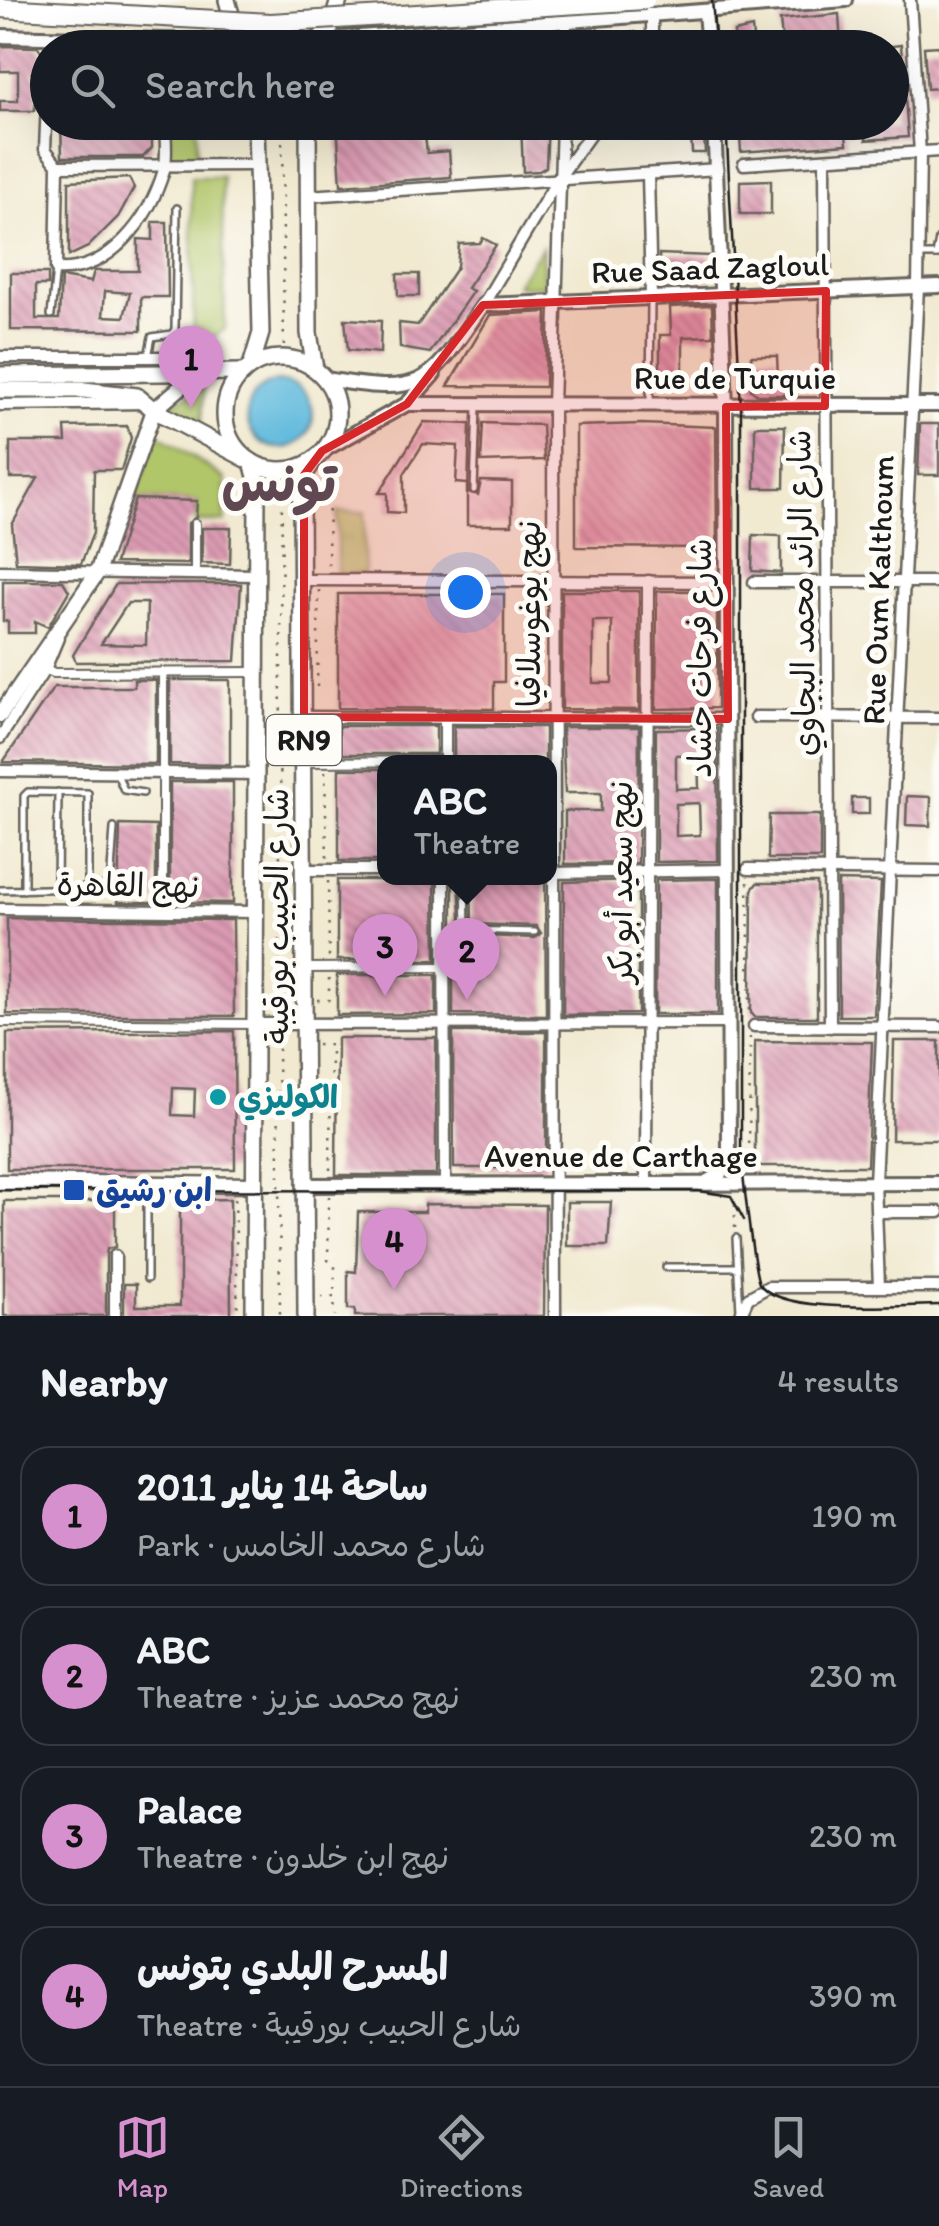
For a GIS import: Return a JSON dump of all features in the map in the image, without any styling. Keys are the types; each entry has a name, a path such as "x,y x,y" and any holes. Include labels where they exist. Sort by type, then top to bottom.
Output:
{"highway":[{"path":"0,8 271,23 648,8"}],"main road":[{"path":"227,0 231,19 240,30"},
{"path":"325,30 334,19 338,0"},
{"name":"RN9","path":"252,462 231,440 225,420 227,399 247,369 261,333 256,140"},
{"name":"RN9","path":"308,140 309,332 320,374 337,410 334,432 318,455"},
{"path":"0,376 202,374 247,369 284,358 320,374"},
{"path":"0,715 97,574 150,406 202,374"},
{"path":"0,390 104,391 137,396 252,462 289,470 318,455"},
{"name":"شارع الحبيب بورقيبة","path":"306,1316 305,1046 310,1024 305,968 302,486 318,455"},
{"name":"شارع الحبيب بورقيبة","path":"252,462 257,480 254,1316"},
{"path":"0,1182 60,1177 255,1185"}],"street":[{"path":"632,0 648,8"},
{"path":"488,30 566,23 648,8 705,12 846,0"},
{"name":"Rue Oum Kalthoum","path":"878,1286 879,1212 875,1182 918,287 920,152 910,0"},
{"path":"705,12 706,30"},
{"path":"566,23 566,30"},
{"path":"0,36 30,40"},
{"path":"44,140 58,166 56,269 82,269 117,247 146,211 165,166 165,140"},
{"name":"نهج يوغوسلافيا","path":"554,755 553,405 561,140"},
{"path":"318,455 408,404 437,371 586,140"},
{"name":"شارع فرحات حشاد","path":"706,1182 720,1174 728,1157 726,406 716,140"},
{"path":"744,164 939,151"},
{"name":"شارع الرائد محمد البجاوي","path":"825,159 830,1027"},
{"path":"58,166 256,165"},
{"path":"308,196 460,190 718,169"},
{"path":"648,175 650,297"},
{"name":"Rue Saad Zagloul","path":"483,304 939,286"},
{"path":"0,357 173,356 196,362 202,374"},
{"path":"320,374 383,388 402,386 437,371"},
{"name":"Rue de Turquie","path":"408,404 939,405"},
{"path":"0,406 150,406"},
{"path":"195,524 195,574"},
{"path":"0,571 256,575"},
{"path":"304,580 728,582"},
{"name":"نهج سعيد أبو بكر","path":"646,1184 648,581"},
{"path":"754,582 939,582"},
{"path":"0,738 45,668 60,632"},
{"path":"45,668 54,674 256,672"},
{"path":"162,910 163,672"},
{"path":"304,716 725,719"},
{"path":"445,717 445,755"},
{"path":"756,717 939,718"},
{"path":"304,762 377,762"},
{"path":"0,771 256,774"},
{"path":"304,870 377,870"},
{"path":"557,873 728,870"},
{"path":"748,870 939,871"},
{"path":"444,885 445,1184"},
{"name":"نهج يوغوسلافيا","path":"552,885 555,1316"},
{"name":"نهج القاهرة","path":"0,909 256,912"},
{"path":"305,968 444,968"},
{"path":"0,1022 728,1024"},
{"path":"754,1026 934,1027"},
{"name":"Avenue de Carthage","path":"304,1185 939,1183"},
{"path":"879,1212 939,1212"},
{"path":"115,1256 115,1316"},
{"path":"743,1315 754,1293 771,1289 939,1287"}],"lane":[{"path":"542,30 543,25"},
{"path":"148,357 152,338 172,334 175,328 177,208"},
{"path":"918,255 938,255 939,239"},
{"path":"51,316 56,269"},
{"path":"650,297 650,406"},
{"path":"474,490 477,404"},
{"path":"117,772 122,788 142,793"},
{"path":"24,890 24,796 28,792 88,792 88,888"},
{"path":"57,888 58,792"},
{"path":"0,890 110,886 114,828"},
{"path":"465,885 466,930 535,932"},
{"path":"147,1183 147,1278"},
{"path":"736,1238 743,1315"},
{"path":"666,1267 736,1266"}],"path":[{"path":"282,140 284,358"},
{"path":"748,870 749,1165"},
{"path":"280,999 280,1316"},
{"path":"278,1045 330,1045 328,1260 335,1266 334,1297"},
{"path":"232,1190 238,1202 238,1316"},
{"path":"735,1200 736,1238"}],"highlighted area":[{"path":"826,291 825,406 726,407 728,719 304,717 304,475 322,451 407,404 483,305"}],"green space":[{"path":"167,140 197,140 197,160 167,161"},
{"path":"191,177 222,177 225,329 207,342 194,345"},
{"path":"542,247 544,286 517,286 517,283"},
{"path":"204,388 202,421 171,403"},
{"path":"162,436 225,479 225,522 196,522 197,502 135,499 156,437"},
{"path":"337,512 365,512 364,574 337,574"}],"water":[{"path":"280,382 293,384 303,392 311,402 311,428 303,438 293,446 280,448 267,446 257,438 249,428 247,415 249,402 257,392 267,384"}],"building":[{"path":"839,14 840,30 781,30 780,20"},
{"path":"0,46 30,47 30,111 0,111 0,101 18,101 18,71 0,71"},
{"path":"939,46 939,88 927,89 924,47"},
{"path":"62,140 152,140 152,148 143,157 62,157"},
{"path":"338,140 425,140 427,153 449,151 451,177 341,185"},
{"path":"522,140 547,140 546,167 523,172"},
{"path":"691,140 704,140 705,153 692,153"},
{"path":"740,140 847,140 847,144 741,152"},
{"path":"129,178 134,188 118,217 88,247 69,256 69,181"},
{"path":"771,180 771,214 740,214 740,181"},
{"path":"153,222 167,222 168,297 141,297 141,331 11,330 11,273 48,273 48,285 36,285 36,319 59,319 61,277 91,282 94,271 138,271 138,239 153,240","holes":["105,291 130,293 124,317 103,316"]},
{"path":"483,238 496,245 467,288 473,291 430,353 400,348 399,323 418,325 457,267 459,244 480,243"},
{"path":"659,254 710,256 711,279 660,280"},
{"path":"397,274 419,274 419,296 398,296"},
{"path":"712,305 713,336 683,337 683,381 660,381 660,335 671,335 670,307"},
{"path":"547,312 545,387 448,386 490,315"},
{"path":"345,319 381,321 380,353 348,350"},
{"path":"751,356 777,356 778,378 791,378 791,395 758,395 751,390"},
{"path":"424,422 470,424 468,492 478,495 481,481 512,482 512,525 467,525 467,484 456,483 458,446 423,444 404,474 404,513 387,512 387,493 379,493"},
{"path":"483,423 542,425 544,460 481,462"},
{"path":"920,424 939,424 939,475 918,475"},
{"path":"127,426 131,438 121,470 94,470 93,533 81,564 16,562 12,525 38,478 10,478 10,442 66,442 65,427"},
{"path":"576,426 716,427 717,548 576,547"},
{"path":"755,426 785,426 784,488 755,488"},
{"path":"135,499 197,501 196,517 188,523 188,564 115,563"},
{"path":"202,528 231,528 230,564 202,563"},
{"path":"753,535 781,536 781,573 752,571"},
{"path":"3,581 63,581 69,591 48,627 35,621 35,633 8,633 8,621 3,621"},
{"path":"116,584 241,584 236,661 76,662 73,655","holes":["128,603 147,603 146,645 101,644"]},
{"path":"562,591 639,591 639,710 562,709","holes":["593,621 612,621 612,683 593,683"]},
{"path":"657,591 717,591 717,708 656,709"},
{"path":"338,594 504,594 504,682 494,682 494,709 338,708"},
{"path":"134,680 156,680 156,764 3,762 54,687 134,687"},
{"path":"170,680 230,680 230,765 170,764"},
{"path":"339,726 436,726 436,754 338,754"},
{"path":"454,726 545,727 545,755 454,755"},
{"path":"562,727 639,727 638,863 565,864 565,811 601,811 601,793 565,793"},
{"path":"717,728 718,861 656,862 656,729","holes":["698,754 699,788 676,789 676,755","699,803 700,835 676,836 676,804"]},
{"path":"339,769 377,769 377,861 339,861"},
{"path":"170,782 233,782 233,903 170,902"},
{"path":"907,796 931,797 930,826 906,825"},
{"path":"852,798 869,798 869,814 852,814"},
{"path":"769,815 820,815 820,859 768,859"},
{"path":"120,825 156,826 156,902 118,902"},
{"path":"718,879 718,1014 655,1014 656,880"},
{"path":"337,880 435,885 436,960 337,960"},
{"path":"638,880 638,1014 563,1015 564,882"},
{"path":"838,881 881,882 874,1016 839,1016"},
{"path":"757,883 817,883 817,1017 755,1017 751,1013 752,890"},
{"path":"453,885 459,885 462,935 535,938 541,933 536,926 472,924 471,885 545,885 546,1015 453,1014"},
{"path":"7,918 233,920 234,1016 7,1014"},
{"path":"337,975 436,975 436,1014 337,1015"},
{"path":"234,1031 235,1169 7,1169 7,1033","holes":["173,1088 195,1089 194,1116 172,1115"]},
{"path":"453,1032 546,1032 546,1168 454,1168"},
{"path":"337,1038 436,1038 436,1175 336,1175"},
{"path":"755,1041 872,1042 867,1166 755,1166"},
{"path":"894,1041 939,1041 939,1140 892,1140"},
{"path":"230,1199 231,1316 124,1316 124,1284 136,1284 136,1306 180,1306 180,1200"},
{"path":"4,1201 115,1201 115,1247 107,1249 106,1256 106,1316 4,1316"},
{"path":"567,1202 611,1202 608,1246 567,1246"},
{"path":"425,1204 545,1205 544,1316 355,1316 355,1309 348,1309 348,1271 356,1272 358,1212 425,1212"}],"tram line":[{"path":"712,0 714,30"},
{"path":"727,140 741,407 741,1152 754,1261 759,1283 790,1300 871,1307 939,1305"},
{"path":"0,1190 698,1191 731,1196 744,1220"}],"place":[{"name":"ساحة 14 يناير 2011","path":"191,408"},
{"name":"Palace","path":"385,996"},
{"name":"ABC","path":"467,1000"},
{"name":"الكوليزي","path":"218,1097"},
{"name":"ابن رشيق","path":"74,1190"},
{"name":"المسرح البلدي بتونس","path":"394,1290"}],"district":[{"name":"تونس","path":"279,483"}]}
